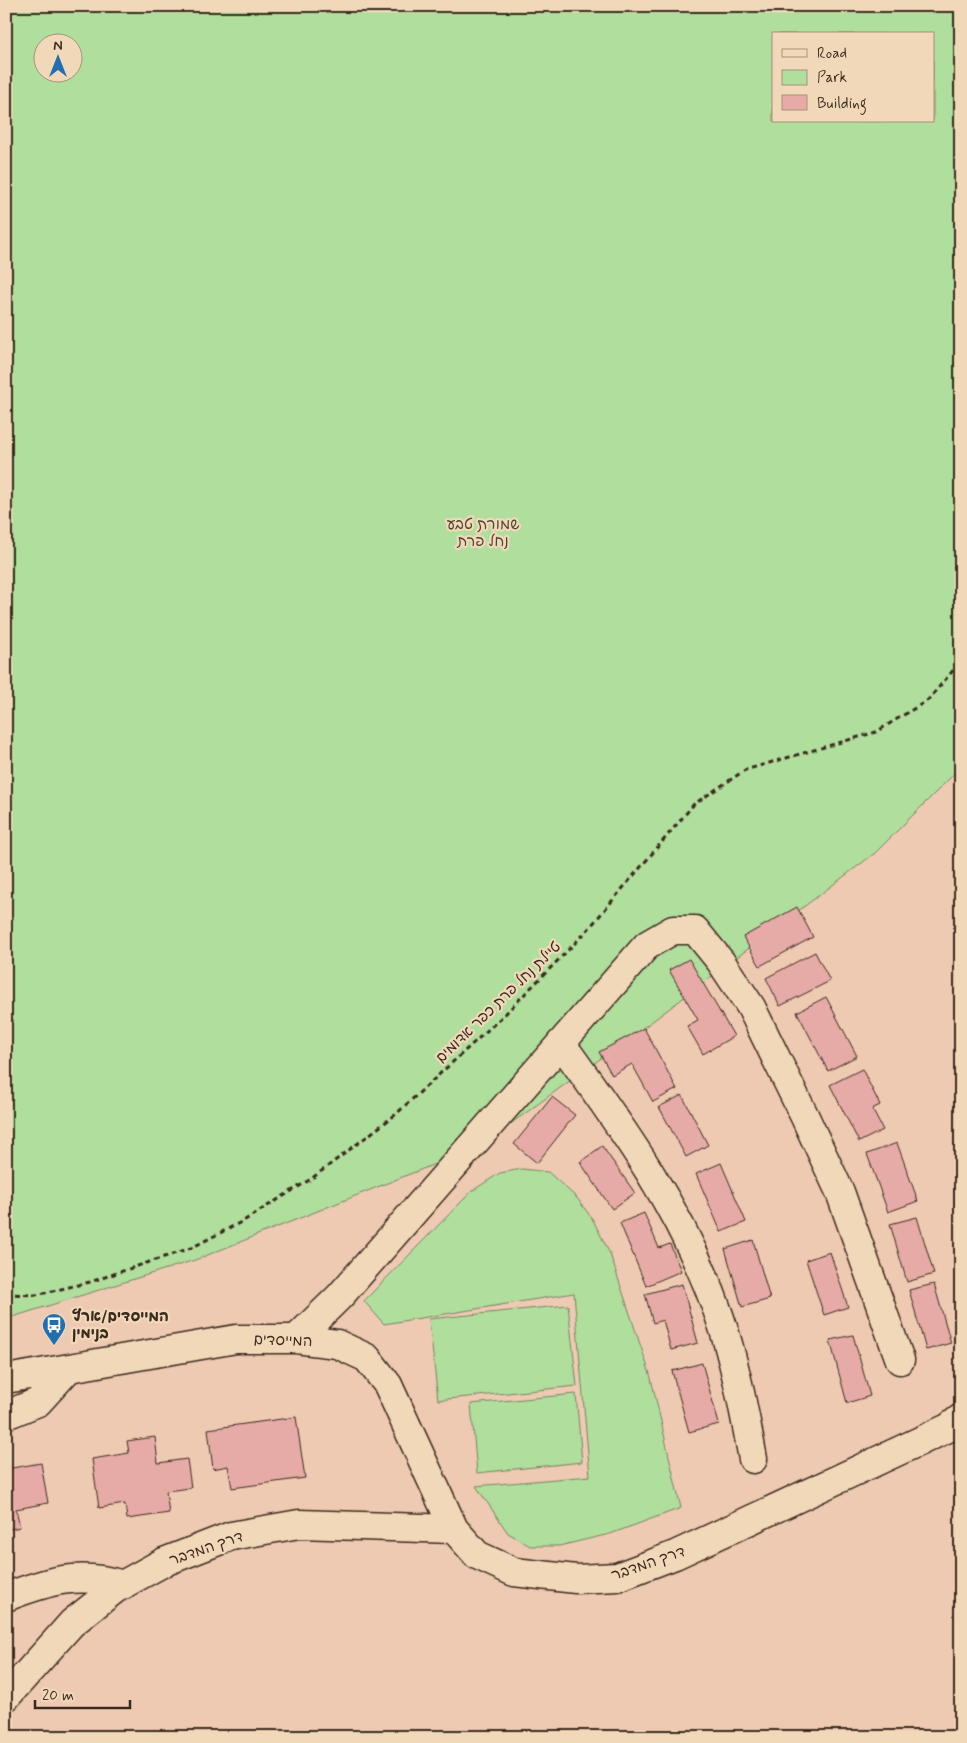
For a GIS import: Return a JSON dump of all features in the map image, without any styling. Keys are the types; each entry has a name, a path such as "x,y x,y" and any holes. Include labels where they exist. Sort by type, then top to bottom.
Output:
{"street":[{"path":"296,1339 340,1296 647,945 673,930 695,930 721,962 751,1007 804,1115 840,1192 900,1360"},
{"path":"561,1042 654,1175 690,1243 719,1315 738,1385 753,1459"},
{"name":"המייסדים","path":"6,1379 236,1339 296,1339 337,1344 367,1358 388,1385 454,1529"},
{"path":"6,1415 38,1402 69,1368"},
{"name":"דרך המדבר","path":"6,1697 72,1622 123,1585 164,1562 231,1536 289,1526 337,1524 454,1529 477,1555 514,1572 576,1579 617,1577 684,1551 948,1428 961,1418"},
{"path":"6,1597 45,1582 80,1577 103,1578 123,1585"}],"path":[{"name":"טיילת נחל פרת כפר אדומים","path":"6,1294 36,1295 90,1282 191,1248 245,1220 311,1179 395,1115 504,1015 586,933 694,804 745,770 876,732 928,700 961,662"}],"green space":[{"name":"שמורת טבע נחל פרת","path":"6,6 961,6 961,767 875,853 658,1017 480,1146 195,1260 6,1319"},
{"path":"522,1169 548,1172 577,1198 593,1220 610,1254 650,1374 681,1508 610,1534 559,1546 530,1546 508,1533 476,1486 590,1476 574,1293 384,1324 364,1301 472,1191 500,1173"},
{"path":"568,1305 577,1386 438,1400 429,1319"},
{"path":"576,1394 582,1462 477,1473 471,1404"}],"building":[{"path":"797,907 813,937 760,966 743,937"},
{"path":"815,952 830,981 780,1006 766,978"},
{"path":"689,959 734,1036 703,1054 687,1026 698,1020 669,970"},
{"path":"826,997 857,1056 828,1071 797,1012"},
{"path":"644,1028 677,1089 653,1102 632,1064 612,1075 599,1052"},
{"path":"862,1069 880,1105 872,1109 883,1130 859,1142 830,1085"},
{"path":"682,1095 708,1145 686,1157 659,1107"},
{"path":"552,1097 575,1115 537,1163 514,1144"},
{"path":"897,1143 918,1201 888,1212 867,1154"},
{"path":"602,1146 635,1193 612,1209 580,1162"},
{"path":"721,1163 746,1222 721,1232 696,1174"},
{"path":"644,1213 659,1248 670,1244 681,1271 646,1286 620,1223"},
{"path":"917,1217 934,1274 907,1282 890,1224"},
{"path":"753,1240 770,1299 742,1307 725,1249"},
{"path":"830,1252 848,1307 824,1315 806,1260"},
{"path":"682,1284 698,1343 671,1350 663,1320 653,1323 645,1294"},
{"path":"934,1284 951,1343 926,1350 909,1290"},
{"path":"853,1335 870,1396 847,1403 830,1340"},
{"path":"702,1363 719,1424 689,1432 672,1371"},
{"path":"296,1417 305,1478 232,1488 228,1466 213,1469 208,1429"},
{"path":"155,1437 158,1463 187,1459 191,1488 166,1491 169,1513 127,1519 125,1504 99,1508 92,1459 129,1453 127,1441"},
{"path":"41,1463 48,1503 16,1509 20,1527 6,1530 6,1469"}],"place":[{"name":"המייסדים/ארץ בנימין","path":"54,1346"}]}
